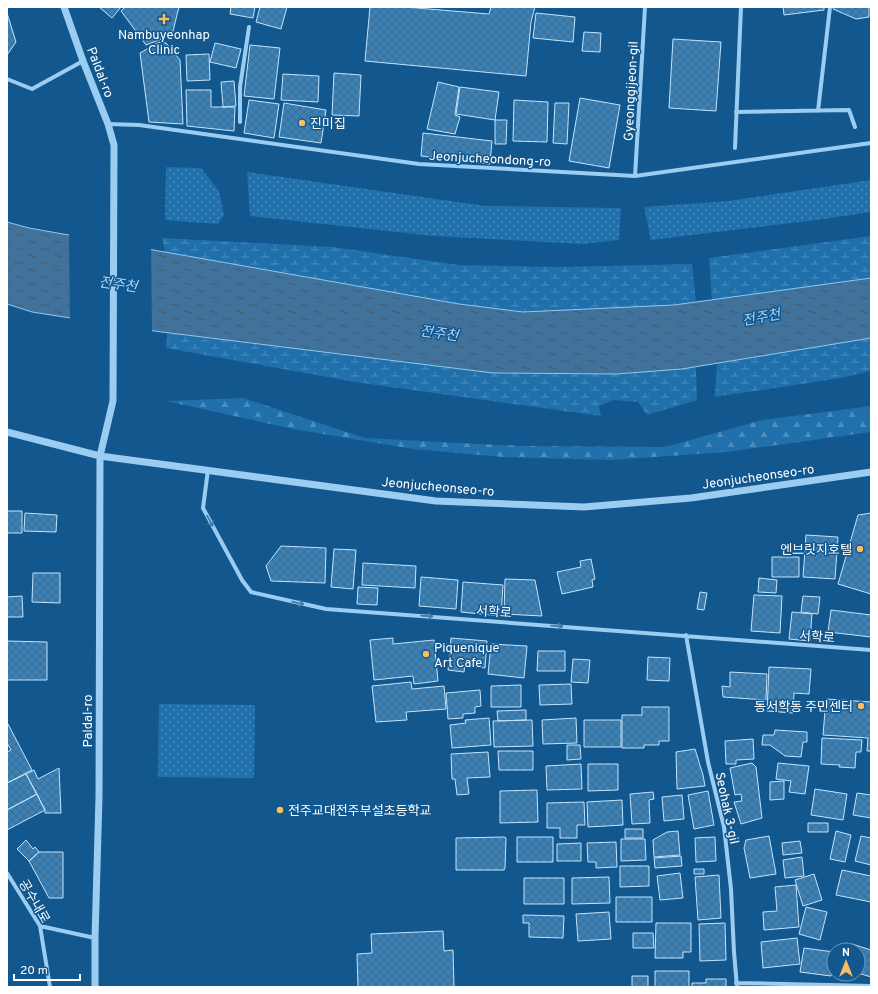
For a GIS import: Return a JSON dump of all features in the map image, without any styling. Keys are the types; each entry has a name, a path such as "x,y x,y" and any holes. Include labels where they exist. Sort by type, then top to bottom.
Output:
{"street":[{"name":"Paldal-ro","path":"64,7 83,61 108,124 114,145 114,401 100,456 99,797 95,987"},
{"name":"Gyeonggijeon-gil","path":"635,176 645,7"},
{"path":"735,148 741,7"},
{"path":"818,111 830,7"},
{"path":"240,122 240,87 249,27"},
{"path":"7,79 32,89 83,61"},
{"path":"736,112 849,110 855,127"},
{"name":"Jeonjucheondong-ro","path":"108,124 139,125 419,164 635,176 871,144"},
{"name":"Jeonjucheonseo-ro","path":"7,432 100,456 436,501 584,507 691,498 871,472"},
{"name":"서학로","path":"208,470 203,508 242,580 251,592 326,609 871,650"},
{"name":"Seohak 3-gil","path":"686,636 708,762 724,827 731,889 737,985"},
{"name":"공수내로","path":"7,873 40,926 50,987"},
{"path":"40,926 95,938"},
{"path":"737,985 871,986"}],"green space":[{"path":"166,167 201,168 219,191 224,215 218,224 165,220"},
{"path":"247,172 485,206 621,208 619,240 582,244 434,236 250,216"},
{"path":"871,180 871,212 651,240 644,207 729,201"},
{"path":"871,236 871,278 712,300 709,258"},
{"path":"162,238 333,247 459,265 558,267 692,264 696,302 674,305 596,310 523,312 459,304 165,252"},
{"path":"167,333 493,373 617,374 696,367 697,400 647,415 638,402 614,400 599,406 601,416 355,382 166,348"},
{"path":"871,338 871,371 841,378 715,397 717,363"},
{"path":"243,398 365,438 521,446 665,447 762,420 871,406 871,432 727,452 612,460 503,457 413,449 293,429 166,401"},
{"path":"159,704 255,705 254,778 158,777"}],"water":[{"name":"전주천","path":"7,222 29,228 459,304 523,312 674,305 871,278 871,338 682,369 617,374 493,373 154,331 32,312 7,304"}],"pier":[{"path":"69,233 151,247 152,333 70,320"}],"building":[{"path":"99,7 121,7 112,18"},
{"path":"125,7 179,7 172,35 146,45 121,11"},
{"path":"231,7 255,7 253,18 230,14"},
{"path":"260,7 287,7 281,29 256,22"},
{"path":"370,7 405,7 489,14 491,7 535,7 531,22 526,76 365,61"},
{"path":"783,7 824,7 824,10 784,15"},
{"path":"834,7 869,7 869,17 856,19 833,9"},
{"path":"7,13 16,42 7,55"},
{"path":"536,13 575,17 573,42 533,38"},
{"path":"584,32 601,33 600,52 582,51"},
{"path":"673,39 721,42 716,111 669,108"},
{"path":"159,42 166,43 180,60 183,124 149,122 140,53"},
{"path":"215,43 241,49 236,68 210,62"},
{"path":"250,45 280,48 274,99 244,96"},
{"path":"209,54 210,80 187,81 186,55"},
{"path":"334,73 361,75 359,116 332,115"},
{"path":"283,74 319,76 318,102 281,100"},
{"path":"234,81 236,106 223,107 221,82"},
{"path":"438,82 459,87 455,115 460,117 455,134 427,129"},
{"path":"460,87 499,92 495,120 456,114"},
{"path":"186,90 211,90 211,107 235,107 234,131 187,126"},
{"path":"580,98 620,105 609,168 569,161"},
{"path":"249,100 279,104 274,138 244,133"},
{"path":"514,100 548,102 547,142 513,141"},
{"name":"진미집","path":"284,103 326,110 321,143 279,137"},
{"path":"555,103 569,103 567,144 553,143"},
{"path":"495,120 507,120 506,144 495,144"},
{"path":"423,133 492,141 490,164 421,156"},
{"path":"7,511 22,511 22,533 7,533"},
{"path":"25,513 57,515 56,532 24,531"},
{"name":"엔브릿지호텔","path":"871,513 871,594 838,584 858,515"},
{"path":"806,535 838,537 835,579 803,577"},
{"path":"281,546 326,548 325,583 271,581 266,566"},
{"path":"334,549 356,550 353,589 331,587"},
{"path":"772,557 799,557 799,577 772,577"},
{"path":"591,559 595,579 592,580 593,587 562,594 557,572 581,567 580,561"},
{"path":"363,563 416,566 415,588 362,585"},
{"path":"33,573 60,573 60,603 32,602"},
{"path":"421,577 458,580 456,609 419,606"},
{"path":"759,578 777,580 776,593 758,592"},
{"path":"505,579 535,580 542,616 504,614"},
{"path":"463,582 503,585 501,616 461,612"},
{"path":"358,587 378,588 377,605 357,604"},
{"path":"700,592 707,593 704,610 697,609"},
{"path":"754,595 782,596 780,633 751,631"},
{"path":"22,596 23,617 7,617 7,597"},
{"path":"803,596 820,597 818,614 801,612"},
{"path":"831,610 871,615 871,637 828,632"},
{"path":"792,612 812,614 810,641 789,639"},
{"path":"393,638 393,644 434,640 438,681 414,684 413,676 374,680 370,640"},
{"path":"451,638 487,641 485,668 465,665 464,672 448,670"},
{"path":"7,641 47,642 47,680 7,680"},
{"path":"491,644 527,646 524,678 488,674"},
{"path":"538,651 565,651 565,671 537,671"},
{"path":"648,657 670,658 669,681 647,680"},
{"path":"573,659 590,660 588,683 571,682"},
{"path":"769,667 811,669 809,694 794,693 793,713 767,711"},
{"path":"730,672 767,674 766,700 723,697 722,686 730,687"},
{"path":"411,682 412,689 444,686 446,709 406,712 407,720 376,722 372,686"},
{"path":"571,684 572,704 540,705 539,685"},
{"path":"521,685 521,707 491,707 491,686"},
{"path":"480,690 481,706 475,707 475,713 463,714 463,718 448,719 446,693"},
{"path":"826,699 871,702 871,751 867,751 868,738 823,735"},
{"path":"642,707 669,707 669,741 659,741 659,745 644,745 644,748 622,748 622,715 642,715"},
{"path":"526,710 526,720 498,721 497,711"},
{"path":"489,718 491,745 452,748 450,725 466,723 465,720"},
{"path":"576,718 577,743 543,744 542,720"},
{"path":"532,720 533,746 494,747 493,721"},
{"path":"584,720 621,720 621,747 584,747"},
{"path":"8,724 32,770 7,783 7,752 11,750 7,743"},
{"path":"775,730 807,732 807,742 803,742 801,757 785,756 770,745 762,745 763,735 774,735"},
{"path":"822,738 862,740 861,752 856,752 855,768 839,767 840,765 821,764"},
{"path":"753,739 754,759 736,760 736,764 726,764 725,741"},
{"path":"567,745 580,745 581,759 567,760"},
{"path":"695,749 705,786 677,789 676,752"},
{"path":"498,751 533,751 533,770 499,770"},
{"path":"488,752 490,777 467,778 469,794 457,795 455,779 452,779 451,754"},
{"path":"752,763 756,767 762,818 741,824 734,802 742,801 741,794 735,795 730,768"},
{"path":"778,763 809,766 805,794 789,792 791,781 776,779"},
{"path":"581,764 582,789 547,790 546,766"},
{"path":"588,764 618,764 618,790 588,791"},
{"path":"59,768 61,813 45,813 45,810 26,774 34,770 38,779"},
{"path":"26,774 37,794 7,810 7,783"},
{"path":"784,781 784,799 770,800 770,782"},
{"path":"815,789 847,794 843,820 811,815"},
{"path":"537,790 538,822 500,823 500,791"},
{"path":"708,791 714,825 694,829 688,795"},
{"path":"653,792 654,799 649,800 650,823 632,824 630,794"},
{"path":"857,793 871,795 871,818 853,815"},
{"path":"37,794 45,810 7,830 7,810"},
{"path":"682,795 684,819 664,821 662,797"},
{"path":"622,800 623,825 588,827 587,802"},
{"path":"584,802 585,825 577,825 577,838 560,838 560,828 547,828 547,803"},
{"path":"808,823 828,823 828,832 808,832"},
{"path":"625,829 643,829 643,838 625,838"},
{"path":"678,831 680,855 654,857 653,840 667,832"},
{"path":"836,831 851,835 845,862 830,859"},
{"path":"769,836 776,874 750,878 744,848 746,840"},
{"path":"861,836 871,838 871,865 855,861"},
{"path":"517,837 553,837 553,862 517,862"},
{"path":"715,837 716,861 696,862 695,838"},
{"path":"456,838 506,838 504,870 456,870"},
{"path":"621,839 645,839 646,860 621,861"},
{"path":"26,840 33,849 35,847 39,852 29,861 17,849"},
{"path":"800,841 802,853 783,855 782,843"},
{"path":"616,842 617,867 596,868 596,862 588,862 587,843"},
{"path":"581,843 581,861 557,861 557,844"},
{"path":"39,852 63,852 63,898 49,898 29,861"},
{"path":"681,856 682,866 655,868 654,858"},
{"path":"802,857 804,876 785,878 783,860"},
{"path":"620,866 649,866 649,886 620,887"},
{"path":"694,869 704,869 704,874 694,874"},
{"path":"842,870 871,876 871,902 836,895"},
{"path":"680,873 683,898 660,900 657,876"},
{"path":"814,874 822,900 803,906 795,880"},
{"path":"719,875 721,918 698,920 695,877"},
{"path":"609,877 610,903 572,904 572,878"},
{"path":"524,878 564,878 564,904 524,904"},
{"path":"796,885 799,927 764,930 763,912 777,911 775,887"},
{"path":"616,897 652,897 652,922 616,922"},
{"path":"806,907 827,912 820,940 799,934"},
{"path":"609,912 611,939 578,941 576,914"},
{"path":"523,915 564,916 563,938 529,937 529,923 523,923"},
{"path":"656,923 691,923 691,952 683,952 683,958 655,958"},
{"path":"725,923 726,960 700,961 699,924"},
{"path":"443,931 444,951 453,950 454,987 358,987 357,954 372,953 371,934"},
{"path":"633,933 653,933 654,948 633,948"},
{"path":"797,938 800,964 763,968 761,942"},
{"path":"804,948 826,951 826,975 800,972"},
{"path":"866,948 871,950 871,977 866,975"},
{"path":"655,971 689,971 689,987 655,987"},
{"path":"632,976 648,976 648,987 632,987"},
{"path":"706,979 726,979 726,987 692,987 692,983 706,983"}],"place":[{"name":"Nambuyeonhap Clinic","path":"164,19"},
{"name":"진미집","path":"302,123"},
{"name":"엔브릿지호텔","path":"860,549"},
{"name":"Piquenique Art Cafe","path":"426,654"},
{"name":"동서학동 주민센터","path":"861,706"},
{"name":"전주교대전주부설초등학교","path":"280,810"}]}
